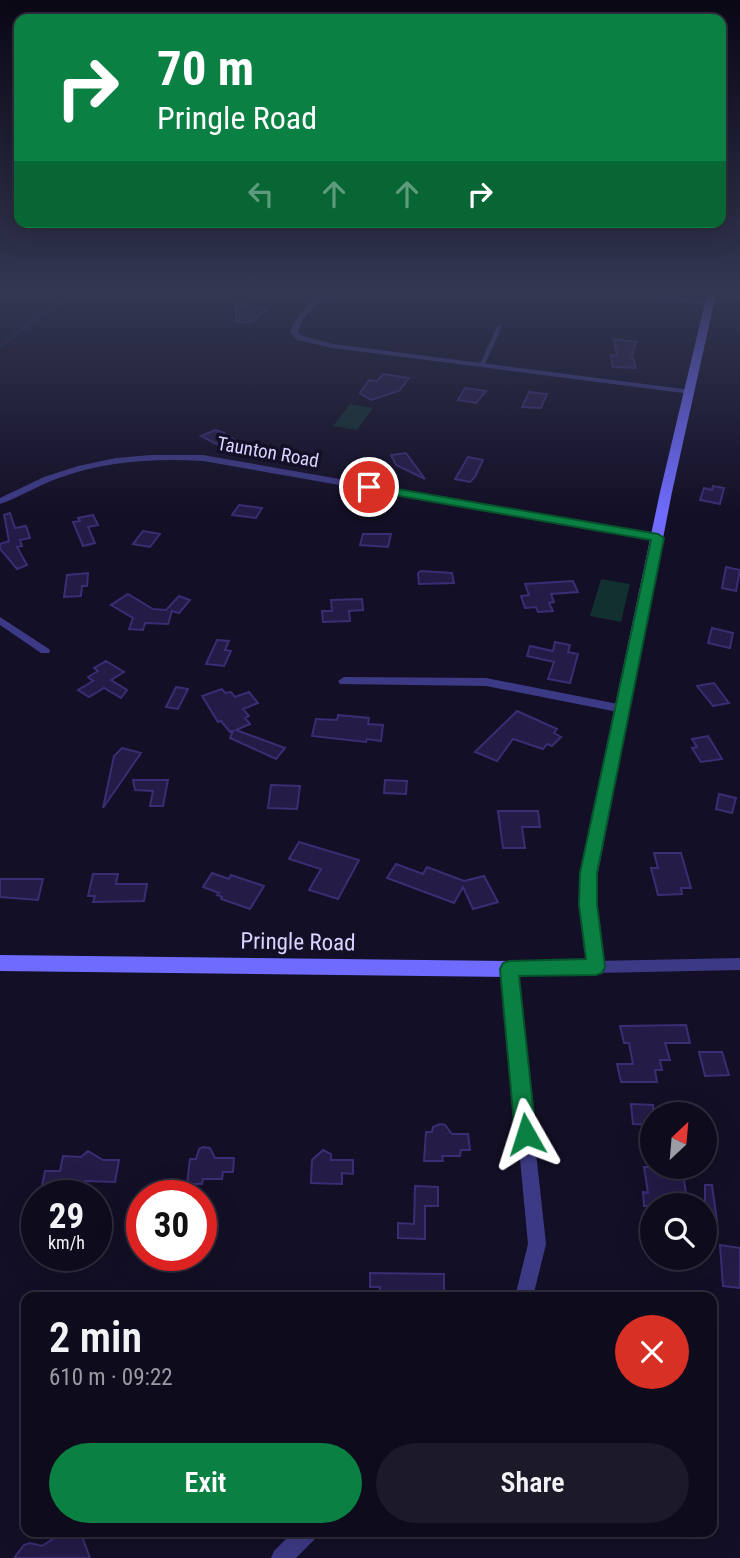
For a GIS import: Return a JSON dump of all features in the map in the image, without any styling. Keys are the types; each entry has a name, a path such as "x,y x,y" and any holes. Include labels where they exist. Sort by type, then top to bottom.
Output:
{"street":[{"path":"495,367 691,392"},
{"path":"696,367 666,492 589,873 588,905 596,967 740,964"},
{"name":"Taunton Road","path":"0,501 63,473 99,464 170,456 203,458 658,538"},
{"path":"0,620 45,651"},
{"path":"344,681 486,682 623,709"},
{"name":"Pringle Road","path":"0,963 509,969 596,967"},
{"path":"509,969 537,1244 525,1292"},
{"path":"281,1558 303,1537"}],"green space":[{"path":"350,404 373,408 357,430 333,426"},
{"path":"601,579 630,584 621,622 590,616"}],"building":[{"path":"383,374 409,378 399,391 371,400 360,393 369,380 377,381"},
{"path":"465,388 486,391 476,403 458,400"},
{"path":"529,392 547,394 541,408 522,407"},
{"path":"215,430 240,443 226,449 201,436"},
{"path":"406,453 425,479 396,465 391,455"},
{"path":"468,457 483,460 475,477 470,482 455,479"},
{"path":"713,486 724,488 720,504 700,500 704,488 712,490"},
{"path":"239,505 262,508 256,518 232,515"},
{"path":"10,513 15,528 26,526 30,538 20,540 22,546 17,547 27,565 17,569 0,549 0,544 9,541 4,515"},
{"path":"93,515 98,525 88,527 95,543 83,546 73,522 80,521 78,518"},
{"path":"143,531 160,534 150,547 133,544"},
{"path":"363,534 391,534 388,547 360,545"},
{"path":"726,567 740,570 736,591 722,588"},
{"path":"88,573 87,586 82,586 81,596 64,597 67,575"},
{"path":"418,573 452,573 454,583 419,584"},
{"path":"573,581 578,592 551,594 554,602 549,603 553,611 538,612 536,607 525,608 521,596 529,595 525,584"},
{"path":"128,594 153,609 166,610 179,596 190,600 179,613 172,611 168,624 145,623 143,630 129,629 133,618 111,605"},
{"path":"362,599 363,610 349,611 350,621 323,622 322,611 332,611 331,600"},
{"path":"712,628 733,633 730,648 708,643"},
{"path":"217,640 229,641 225,650 231,651 224,666 206,664"},
{"path":"555,642 570,645 568,652 578,654 570,683 548,679 554,662 527,656 530,646 553,651"},
{"path":"106,661 124,672 111,680 127,690 121,698 104,688 89,697 78,690 93,681 88,677 98,671 94,668"},
{"path":"714,683 729,703 713,706 697,686"},
{"path":"176,687 188,689 178,709 166,707"},
{"path":"222,689 225,693 231,692 235,697 249,692 258,703 243,709 249,716 245,718 250,724 236,730 285,748 276,759 230,738 233,731 230,732 221,721 218,722 202,696"},
{"path":"517,711 557,729 554,733 561,737 552,746 547,744 543,749 513,739 497,761 475,752"},
{"path":"338,715 369,718 368,724 383,725 381,741 312,736 316,719 337,720"},
{"path":"708,736 722,759 701,762 692,748 697,747 692,739"},
{"path":"122,748 141,753 103,808 114,756"},
{"path":"133,780 168,780 163,806 150,806 153,791 135,790"},
{"path":"385,780 407,781 406,794 384,793"},
{"path":"271,785 300,786 297,809 268,808"},
{"path":"719,794 736,798 732,813 716,809"},
{"path":"498,811 538,811 540,827 522,827 525,848 503,848"},
{"path":"299,842 359,860 338,899 309,890 321,869 289,859"},
{"path":"654,853 681,853 691,888 681,888 682,894 658,895 651,868 658,868"},
{"path":"396,864 423,874 427,867 464,881 484,876 498,902 473,909 463,887 454,903 387,878"},
{"path":"212,873 229,879 231,875 264,886 250,909 221,899 222,897 217,895 219,893 203,887"},
{"path":"93,874 118,874 116,884 147,884 144,901 93,902 95,896 88,896"},
{"path":"0,879 43,879 38,900 0,897"},
{"path":"686,1025 690,1043 665,1043 670,1060 660,1060 662,1070 655,1070 657,1082 621,1082 617,1064 633,1064 629,1043 624,1043 620,1026"},
{"path":"699,1052 722,1052 729,1075 705,1076"},
{"path":"631,1104 640,1104 640,1124 633,1124"},
{"path":"445,1125 452,1134 468,1134 470,1150 461,1150 460,1156 442,1156 443,1161 424,1161 426,1132 432,1132 433,1127"},
{"path":"210,1148 215,1158 234,1158 233,1172 223,1172 222,1179 187,1180 190,1159 196,1159 199,1149"},
{"path":"323,1150 331,1154 331,1160 353,1160 353,1174 342,1173 342,1184 311,1183 312,1160"},
{"path":"88,1151 103,1160 119,1160 115,1182 43,1180 45,1171 60,1171 63,1156 81,1157"},
{"path":"646,1180 684,1180 686,1193 648,1193"},
{"path":"705,1185 712,1185 713,1193 705,1193"},
{"path":"415,1186 438,1187 438,1206 425,1206 425,1239 398,1238 398,1223 414,1224"},
{"path":"720,1245 740,1248 740,1288 723,1286"},
{"path":"370,1273 444,1274 444,1292 380,1292 380,1287 370,1287"},
{"path":"56,1537 82,1537 90,1558 14,1558 24,1545 30,1543 42,1546"}],"route":[{"path":"369,487 658,538 589,873 588,905 596,967 509,969 526,1134"}]}
